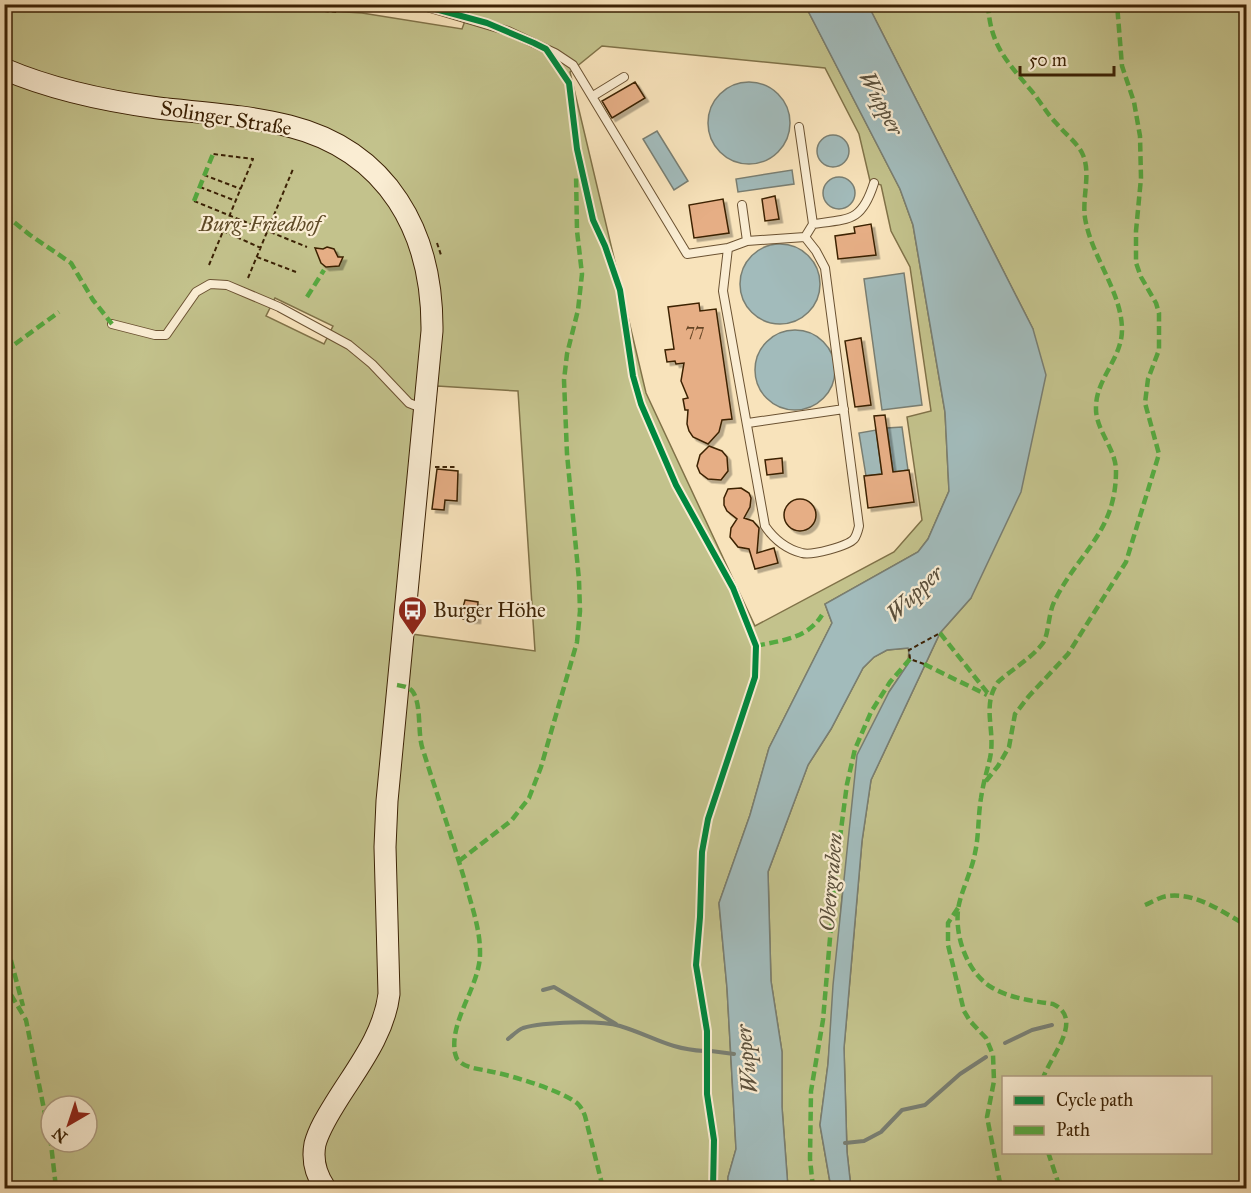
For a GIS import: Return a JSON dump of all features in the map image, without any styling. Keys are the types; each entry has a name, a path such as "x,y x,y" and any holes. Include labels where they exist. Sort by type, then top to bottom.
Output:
{"main road":[{"name":"Solinger Straße","path":"4,69 54,87 97,98 158,108 254,119 288,126 329,140 371,168 391,190 414,230 429,281 432,331 426,410"},
{"path":"325,1188 315,1166 318,1136 323,1123 378,1034 388,1000 390,975 385,847 387,801 426,410"}],"lane":[{"path":"417,4 508,31 555,53 575,67 687,254 728,248 747,241 806,237"},
{"path":"593,96 624,77"},
{"path":"799,127 813,224 806,237"},
{"path":"813,224 858,214 867,204 874,183"},
{"path":"742,206 747,241"},
{"path":"728,248 723,291 765,526 772,536 783,544 808,555 848,544 858,532 859,526 825,268 806,237"},
{"path":"112,324 155,336 166,334 193,295 201,288 210,284 227,285 272,304 329,333 372,363 409,403 426,410"},
{"path":"748,423 844,409"}],"path":[{"path":"70,4 84,4"},
{"path":"227,4 337,12 338,4"},
{"path":"209,266 253,159 213,154"},
{"path":"248,278 293,169"},
{"path":"204,175 241,189"},
{"path":"200,187 236,201"},
{"path":"194,201 307,247"},
{"path":"223,231 261,248"},
{"path":"435,240 442,262"},
{"path":"257,257 296,272"},
{"path":"430,467 455,467"},
{"path":"924,664 910,659 909,650 940,633"}],"green space":[{"name":"Burg-Friedhof","path":"5,5 227,5 362,13 462,29 470,7 463,5 805,5 900,189 913,225 945,412 949,491 928,539 918,552 825,604 832,623 769,748 750,815 719,903 727,988 736,1149 728,1177 728,1188 5,1188","holes":["602,46 825,68 859,134 870,181 881,185 891,231 910,267 931,411 907,417 922,520 894,552 755,626 646,393 570,72","275,298 333,326 324,344 266,316","437,386 518,391 535,651 412,634"]},
{"path":"868,5 1246,5 1246,1188 851,1188 847,1152 844,1048 862,841 871,780 940,633 971,598 1033,329"},
{"path":"909,648 908,664 889,692 842,897 828,1064 820,1125 831,1188 788,1188 782,1107 782,1052 771,981 768,872 808,765 831,729 863,668 874,657 887,650"}],"water":[{"name":"Wupper","path":"805,5 868,5 1033,329 1046,375 1021,492 971,598 940,633 871,780 862,841 844,1048 847,1152 851,1188 831,1188 820,1125 828,1064 833,985 857,755 889,692 908,664 910,659 908,648 887,650 874,657 863,668 831,729 808,765 768,872 771,981 782,1052 782,1107 788,1188 728,1188 728,1177 736,1149 727,988 719,903 750,815 769,748 832,623 825,604 918,552 928,539 949,491 945,412 913,225 900,189"},
{"path":"749,82 765,86 778,94 786,107 790,123 786,139 778,152 765,160 749,164 733,160 720,152 712,139 708,123 712,107 720,94 733,86"},
{"path":"657,131 688,181 674,190 643,139"},
{"path":"833,135 844,140 849,151 844,162 833,167 822,162 817,151 822,140"},
{"path":"792,170 794,184 738,192 736,179"},
{"path":"839,177 850,182 855,193 850,204 839,209 828,204 823,193 828,182"},
{"path":"780,244 795,247 808,256 817,269 820,284 817,299 808,312 795,321 780,324 765,321 752,312 743,299 740,284 743,269 752,256 765,247"},
{"path":"904,273 922,405 882,410 864,279"},
{"path":"795,330 810,333 823,342 832,355 835,370 832,385 823,398 810,407 795,410 780,407 767,398 758,385 755,370 758,355 767,342 780,333"},
{"path":"902,427 908,470 893,472 887,428"},
{"path":"876,430 882,474 866,476 859,433"}],"building":[{"path":"635,82 645,98 612,118 602,101"},
{"path":"775,196 779,219 765,221 762,199"},
{"path":"723,199 729,233 694,238 689,205"},
{"path":"871,224 876,255 838,259 835,236 855,233 854,227"},
{"path":"315,248 334,249 338,257 343,257 339,266 326,267 321,263"},
{"path":"699,303 700,311 716,309 732,419 722,420 719,432 708,444 693,437 689,431 688,410 685,410 683,399 688,398 681,381 684,363 667,362 665,350 674,349 668,307"},
{"path":"861,338 871,405 855,407 845,341"},
{"path":"885,415 893,472 909,470 914,502 868,508 864,476 882,474 874,416"},
{"path":"709,446 722,451 727,457 728,471 721,480 708,479 700,473 697,466 700,455"},
{"path":"782,458 783,473 767,475 765,460"},
{"path":"437,469 458,471 457,501 445,500 444,510 432,509"},
{"path":"741,488 749,493 751,498 750,507 744,518 753,521 759,528 757,553 774,548 778,563 755,569 749,549 738,547 730,537 731,528 737,519 727,511 724,498 728,489"},
{"path":"800,499 811,504 816,515 811,526 800,531 789,526 784,515 789,504"},
{"path":"465,600 478,602 477,620 463,619 461,615"}],"waterway":[{"path":"543,990 554,987 616,1024"},
{"path":"508,1039 521,1029 532,1026 599,1023 620,1026 680,1048 704,1051"},
{"path":"1005,1043 1032,1030 1052,1025"},
{"name":"Wupper","path":"711,1051 734,1054"},
{"path":"845,1143 864,1141 881,1132 902,1110 925,1105 960,1074 986,1057"}],"marked path":[{"path":"988,4 992,30 1000,50 1049,115 1083,155 1086,170 1085,218 1088,232 1117,302 1122,330 1118,350 1100,387 1096,407 1099,423 1115,463 1114,492 1110,510 1103,526 1055,600 1043,643 998,682 993,691 990,700 990,758 981,798 976,846 958,910 959,931 964,953 975,972 983,980 1005,994 1053,1004 1062,1011 1066,1019 1063,1039 1044,1076"},
{"path":"986,781 1009,747 1015,714 1068,654 1126,562 1159,454 1145,403 1148,379 1159,350 1159,313 1136,263 1136,231 1141,178 1140,136 1134,102 1122,66 1117,4"},
{"path":"194,201 213,154"},
{"path":"459,861 511,821 529,798 541,767 577,642 580,611 579,580 567,454 564,380 567,354 578,310 582,274 577,231 576,174"},
{"path":"4,214 71,263 93,300 112,324"},
{"path":"307,297 324,270"},
{"path":"4,352 59,312"},
{"path":"756,646 801,634 816,623 822,615"},
{"path":"940,633 990,696"},
{"path":"813,1188 810,1159 811,1091 823,1020 836,868 847,784 855,749 871,712 890,682 910,659"},
{"path":"924,664 987,695"},
{"path":"397,685 410,689 416,698 421,743 461,868 479,935 479,964 457,1028 454,1041 456,1057 466,1066 537,1085 561,1094 578,1104 585,1116 603,1188"},
{"path":"1145,905 1167,896 1188,897 1208,904 1246,925"},
{"path":"958,908 948,923 948,945 964,1011 986,1038 993,1055 994,1081 987,1117 1001,1188"},
{"path":"4,934 23,1006"},
{"path":"4,983 26,1020 51,1144 56,1188"},
{"path":"1049,1154 1060,1188"}],"cycle path":[{"path":"417,4 487,23 546,49 569,83 577,149 593,220 605,246 620,290 633,376 641,404 676,485 733,588 756,646 755,677 708,819 702,852 696,965 707,1031 707,1094 714,1140 713,1188"}],"place":[{"name":"Burger Höhe","path":"412,636"}],"water label":[{"name":"Obergraben","path":"830,882"}]}
